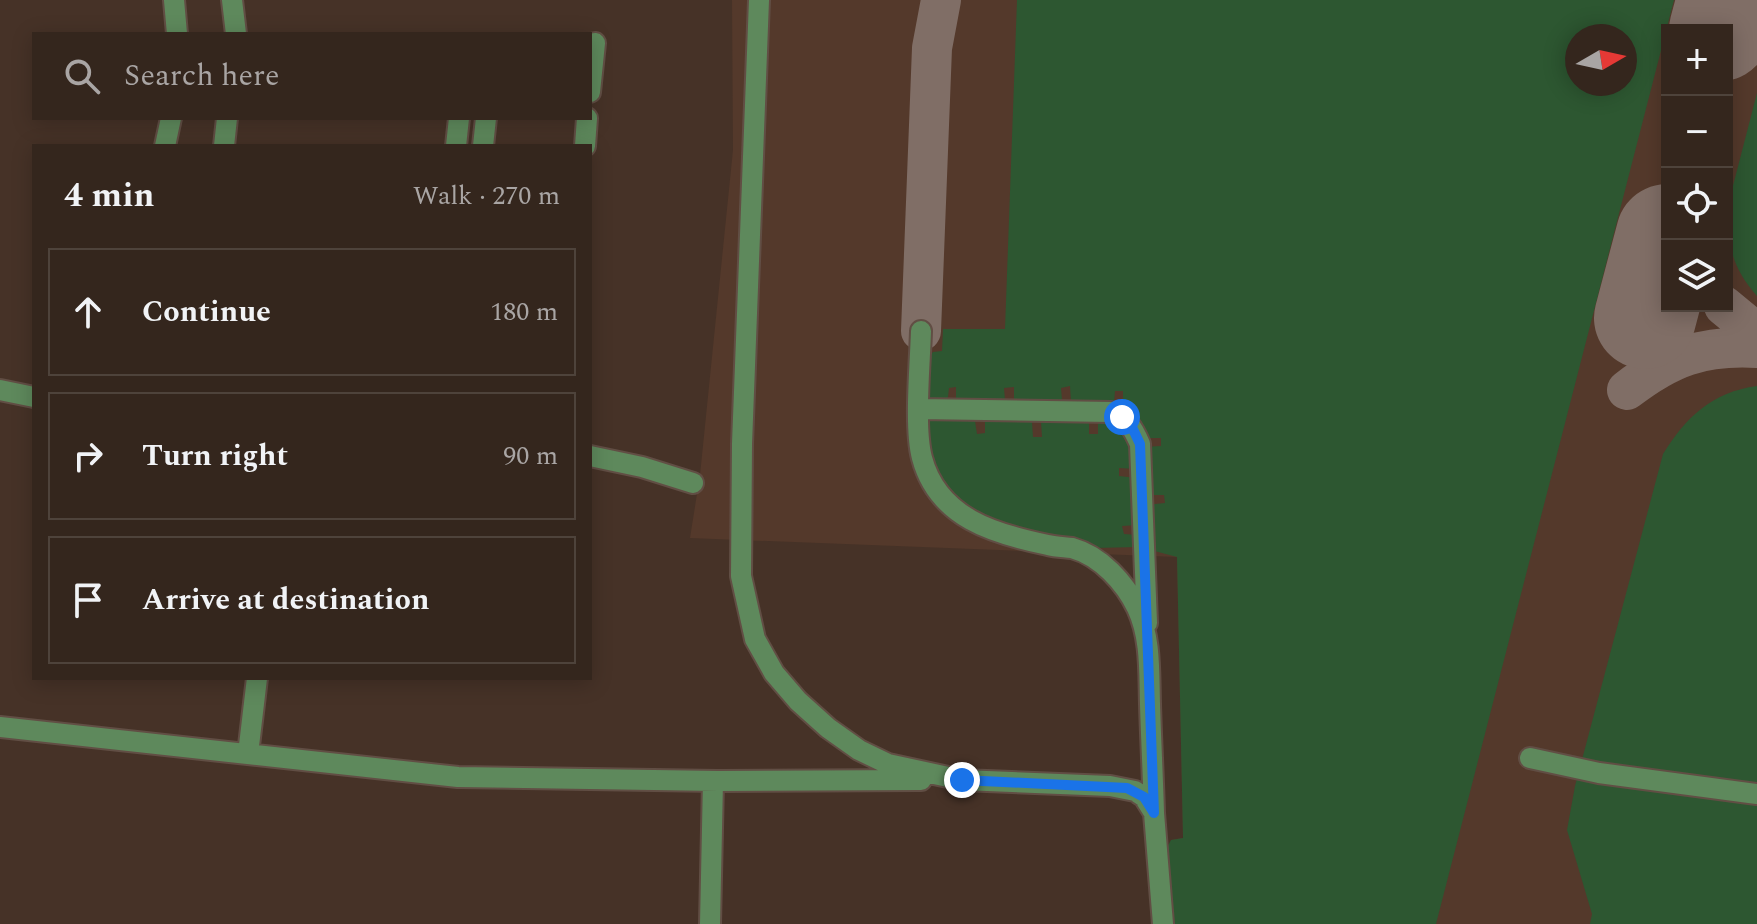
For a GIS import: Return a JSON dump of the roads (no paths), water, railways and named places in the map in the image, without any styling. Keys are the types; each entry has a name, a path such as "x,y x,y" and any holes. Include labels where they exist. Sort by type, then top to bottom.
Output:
{"street":[{"path":"174,0 177,32"},
{"path":"232,0 236,32"},
{"path":"759,0 742,444 741,576 746,608 755,639 774,673 798,701 828,728 859,750 888,764 962,780"},
{"path":"592,72 595,43"},
{"path":"165,144 171,120"},
{"path":"224,144 227,120"},
{"path":"456,144 459,120"},
{"path":"483,144 486,120"},
{"path":"585,144 587,120"},
{"path":"921,331 919,409 922,459 932,483 951,509 984,527 1050,546 1074,549 1099,562 1117,578 1137,607 1147,637"},
{"path":"0,390 32,397"},
{"path":"919,409 1111,412 1130,423 1140,444 1154,813 1163,924"},
{"path":"592,456 642,467 693,483"},
{"path":"248,754 257,680"},
{"path":"0,727 458,777 713,781 962,780 1127,788 1144,797 1154,813"},
{"path":"0,743 28,730"},
{"path":"1530,758 1599,773 1757,794"},
{"path":"710,924 713,781"}]}
